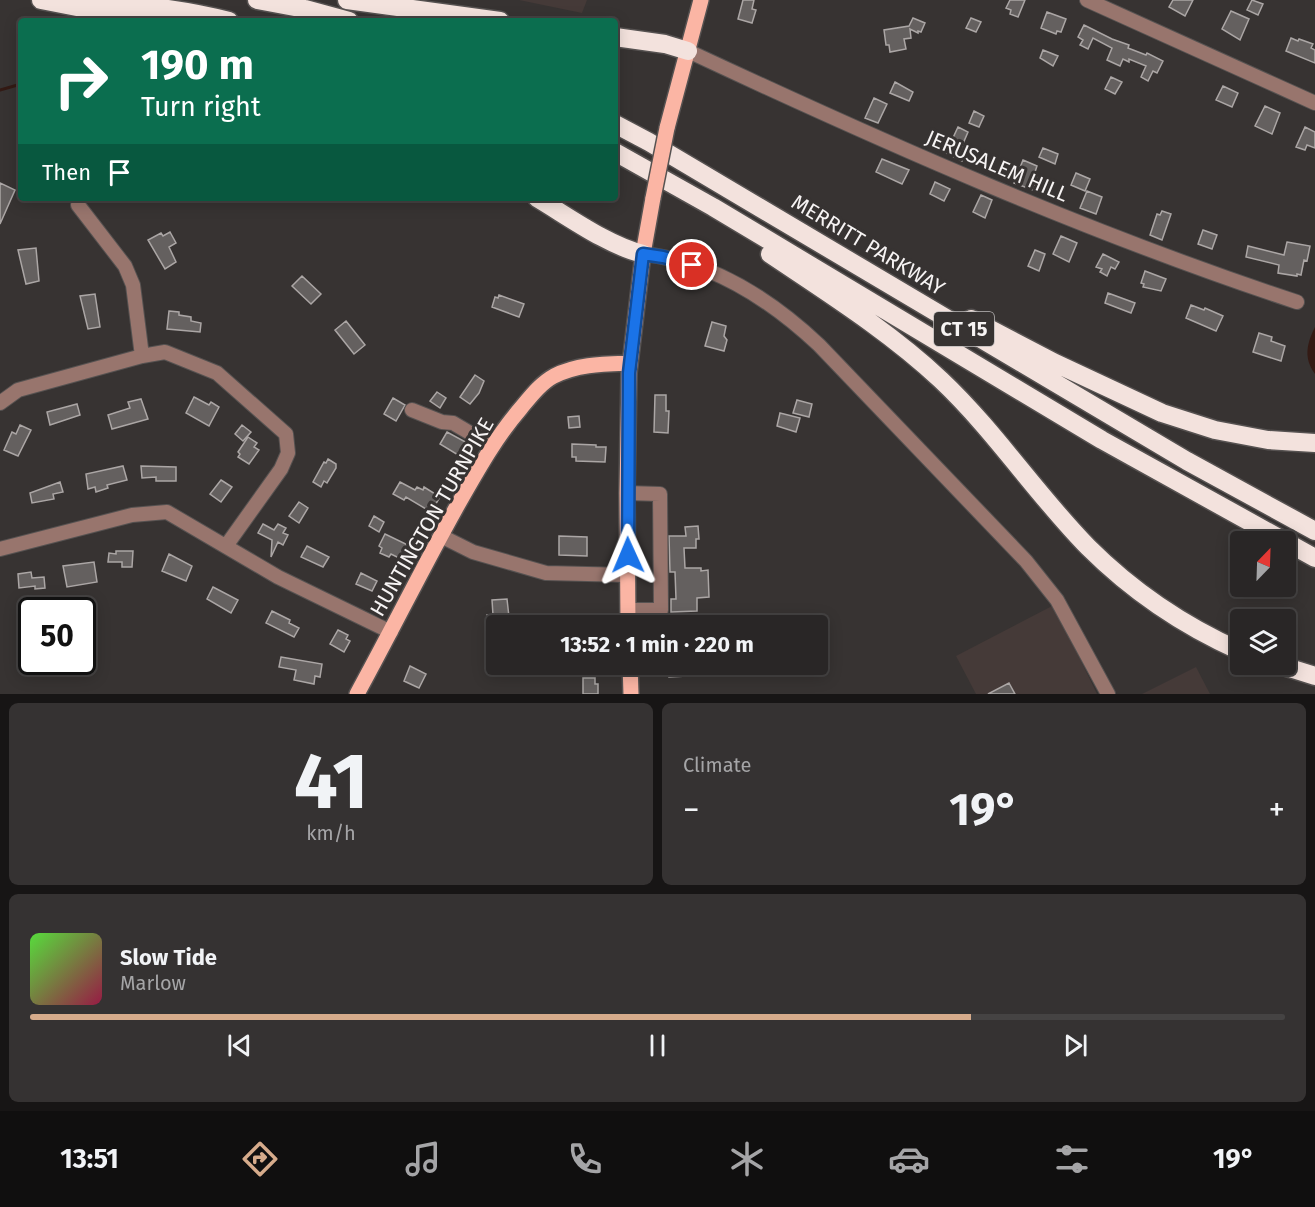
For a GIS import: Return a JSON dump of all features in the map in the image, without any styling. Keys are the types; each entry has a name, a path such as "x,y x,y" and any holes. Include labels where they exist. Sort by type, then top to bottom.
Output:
{"highway":[{"path":"41,0 133,18"},
{"path":"65,0 181,10 216,18"},
{"path":"256,0 338,18"},
{"path":"347,0 478,18"},
{"path":"618,37 665,44 687,51"},
{"name":"MERRITT PARKWAY","path":"618,126 770,213 1187,461 1315,531"},
{"name":"CT 15","path":"618,154 713,207 1102,440 1315,558"},
{"path":"542,201 607,238 643,254"},
{"path":"713,207 746,238 884,333 942,380 986,427 1067,524 1108,566 1186,623 1230,646"},
{"path":"770,213 844,248 1055,363 1162,413 1215,430 1268,440 1315,444"},
{"path":"1296,670 1315,676"}],"main road":[{"path":"628,615 627,416 630,363 643,254 653,198 667,128 701,0"},
{"name":"HUNTINGTON TURNPIKE","path":"357,694 441,536 492,447 535,391 552,377 570,369 588,365 630,363"},
{"path":"630,675 631,694"}],"street":[{"path":"1087,0 1315,102"},
{"name":"JERUSALEM HILL","path":"687,51 829,117 1089,228 1298,302"},
{"path":"78,205 125,266 133,285 141,356"},
{"path":"643,254 692,265 742,286 790,318 819,345 1026,561 1057,600 1108,694"},
{"path":"0,403 18,390 141,356 165,352 217,373 286,434 288,453 281,469 226,546"},
{"path":"412,411 442,422 453,423 492,447"},
{"path":"627,493 660,494 661,610 628,610"},
{"path":"0,549 132,515 167,512 278,578 391,632"},
{"path":"441,536 473,552 546,573 628,575"}],"shaded area":[{"path":"519,0 587,0 582,13"},
{"path":"1315,327 1315,374 1309,362 1308,350"},
{"path":"1054,605 1097,694 976,694 956,656"},
{"path":"1196,667 1210,694 1142,694"}],"building":[{"path":"743,0 754,0 752,9 756,10 752,23 738,19"},
{"path":"1010,0 1025,0 1018,17 1010,14 1011,10 1006,8"},
{"path":"1173,0 1193,0 1185,16 1169,7"},
{"path":"1252,0 1263,4 1258,15 1247,10"},
{"path":"1231,11 1249,19 1240,40 1222,29"},
{"path":"1047,12 1066,19 1061,32 1057,31 1056,34 1041,28"},
{"path":"913,18 925,23 921,32 910,29 911,38 904,39 906,49 890,52 889,45 886,45 884,30 909,26"},
{"path":"971,18 981,22 976,32 966,28"},
{"path":"1084,25 1129,45 1128,48 1146,55 1147,53 1163,61 1157,73 1153,71 1148,81 1141,77 1146,66 1129,59 1129,62 1123,59 1120,66 1107,60 1112,48 1093,38 1088,49 1080,45 1083,40 1078,37"},
{"path":"1291,38 1313,44 1311,48 1315,50 1315,63 1286,51"},
{"path":"1043,50 1058,56 1053,66 1040,58"},
{"path":"1111,77 1122,82 1115,94 1105,89"},
{"path":"895,82 913,92 909,101 890,93"},
{"path":"1223,86 1238,93 1232,107 1216,100"},
{"path":"874,98 887,104 878,123 865,118"},
{"path":"1265,106 1280,113 1272,134 1255,126"},
{"path":"974,111 984,116 979,127 969,123"},
{"path":"958,127 968,132 962,146 967,149 962,161 946,153"},
{"path":"1305,127 1315,132 1315,148 1307,145 1305,150 1296,147"},
{"path":"1043,148 1058,154 1055,164 1039,157"},
{"path":"882,159 909,170 902,184 876,172"},
{"path":"1023,160 1037,166 1034,175 1038,177 1033,190 1014,183"},
{"path":"1076,173 1090,179 1085,191 1071,185"},
{"path":"935,182 950,189 944,201 930,194"},
{"path":"0,183 15,190 0,224"},
{"path":"1087,191 1102,197 1096,214 1080,208"},
{"path":"981,195 992,200 985,218 973,212"},
{"path":"1162,211 1171,214 1162,240 1150,235 1157,214 1160,215"},
{"path":"1203,230 1217,235 1212,249 1198,244"},
{"path":"170,232 176,243 169,247 176,262 165,269 148,240 161,233 163,236"},
{"path":"1061,236 1077,243 1069,262 1053,254"},
{"path":"1287,242 1310,246 1301,275 1278,273 1279,265 1246,257 1248,246 1284,255"},
{"path":"36,248 39,281 26,284 18,250"},
{"path":"1035,250 1045,254 1039,271 1028,266"},
{"path":"1103,254 1119,262 1115,269 1111,267 1107,276 1100,272 1102,269 1096,267"},
{"path":"1145,271 1166,279 1161,291 1143,287 1144,284 1141,283"},
{"path":"302,276 321,294 311,304 292,286"},
{"path":"1108,293 1135,303 1131,313 1105,303"},
{"path":"95,294 100,327 88,329 80,296"},
{"path":"499,295 524,304 519,317 492,307 495,297 498,298"},
{"path":"1191,305 1223,316 1216,331 1186,318"},
{"path":"169,311 179,312 179,315 191,317 191,321 201,323 200,332 167,329"},
{"path":"346,321 365,345 354,354 335,330"},
{"path":"712,322 726,326 724,336 727,340 724,351 705,346"},
{"path":"1259,333 1272,337 1271,341 1285,346 1281,361 1253,352"},
{"path":"475,375 484,381 479,393 470,404 460,397"},
{"path":"437,392 446,398 440,408 430,401"},
{"path":"655,395 666,395 666,411 669,411 668,433 654,432"},
{"path":"194,397 209,405 211,402 219,407 209,426 186,413"},
{"path":"393,398 405,405 396,421 384,414"},
{"path":"141,399 148,419 112,429 108,415 130,408 128,402"},
{"path":"797,400 812,404 809,417 793,413"},
{"path":"77,404 80,415 50,425 47,412"},
{"path":"780,413 800,418 796,432 777,426"},
{"path":"579,416 580,427 569,428 568,417"},
{"path":"20,425 31,430 18,456 4,450 12,432 16,434"},
{"path":"242,425 251,432 243,441 235,434"},
{"path":"447,432 471,445 463,458 440,444"},
{"path":"248,437 257,443 254,447 259,450 249,464 238,457 240,454 238,452"},
{"path":"572,444 606,447 605,462 576,461 576,457 572,457"},
{"path":"328,459 336,464 336,468 327,483 324,481 321,487 313,482"},
{"path":"123,466 127,480 107,485 108,488 96,492 95,487 88,489 86,474"},
{"path":"141,466 176,467 176,481 156,481 156,477 142,478"},
{"path":"221,480 232,487 221,502 210,494"},
{"path":"60,482 63,492 53,494 54,499 32,503 30,493"},
{"path":"400,482 415,490 417,487 423,490 424,487 440,497 431,512 406,497 404,500 393,494"},
{"path":"299,502 308,508 299,523 289,516"},
{"path":"374,516 384,522 379,532 369,526"},
{"path":"263,524 274,530 278,524 286,528 283,533 288,535 283,545 278,542 271,557 272,540 258,533"},
{"path":"698,526 699,539 696,539 696,548 684,548 685,568 708,570 709,597 697,598 697,611 671,612 671,599 676,599 675,572 670,572 669,536 686,536 685,527"},
{"path":"385,534 412,547 407,556 403,554 401,559 391,554 389,557 380,553 382,548 379,546"},
{"path":"559,536 587,537 587,556 559,555"},
{"path":"307,546 329,557 323,567 301,557"},
{"path":"116,551 133,551 132,567 122,567 122,562 108,562 109,553 116,554"},
{"path":"169,554 192,566 186,581 162,571"},
{"path":"94,562 97,582 67,587 63,566"},
{"path":"31,572 32,578 44,577 45,588 35,589 35,586 19,588 18,574"},
{"path":"361,573 377,581 372,591 356,584"},
{"path":"213,587 238,600 231,613 207,599"},
{"path":"507,599 509,615 493,615 492,600"},
{"path":"272,611 290,620 289,623 299,628 294,637 266,623"},
{"path":"338,630 348,635 346,639 350,641 344,652 330,644"},
{"path":"281,657 322,664 320,677 315,676 314,684 294,680 296,670 279,667"},
{"path":"410,666 426,674 419,688 404,681"},
{"path":"669,675 687,676 669,677"},
{"path":"583,678 595,678 595,684 598,684 598,694 583,694"},
{"path":"1009,683 1015,694 988,694"}],"waterway":[{"path":"0,90 18,85"}],"route":[{"path":"628,555 629,373 643,254 692,265"}]}
